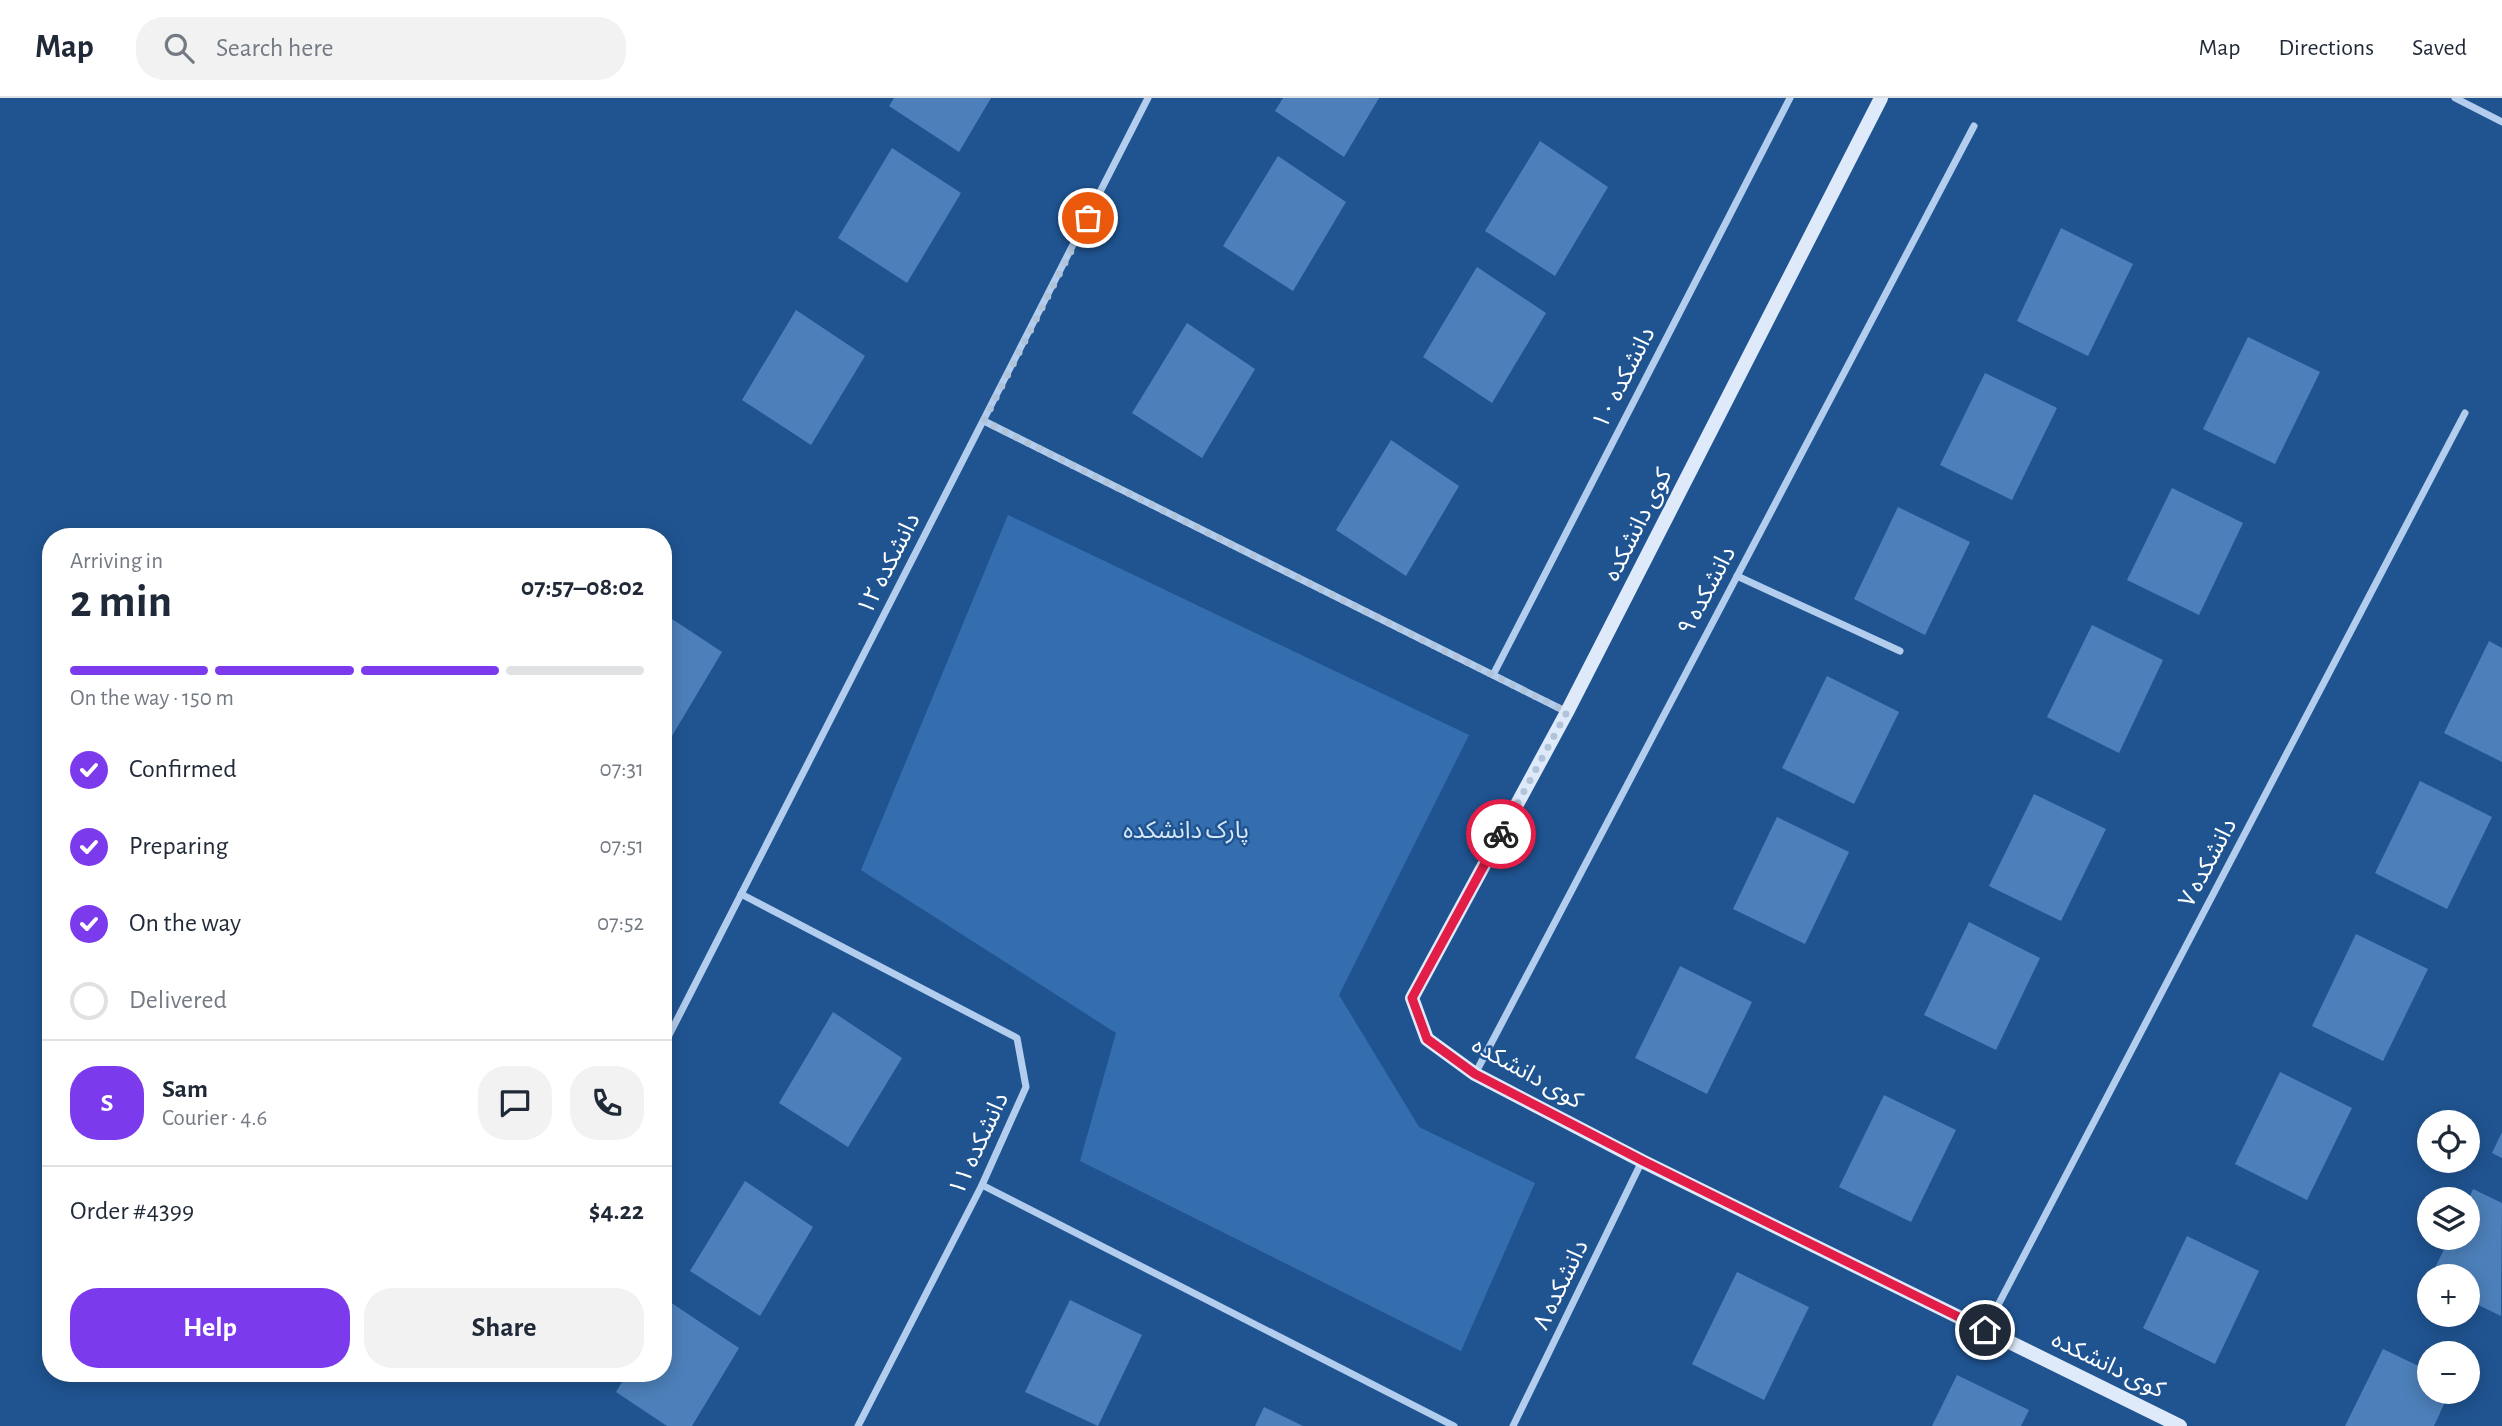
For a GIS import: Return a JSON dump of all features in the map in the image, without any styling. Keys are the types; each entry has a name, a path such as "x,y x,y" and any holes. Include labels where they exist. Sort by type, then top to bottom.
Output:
{"street":[{"name":"دانشکده ۱۲","path":"672,1029 1148,98"},
{"name":"دانشکده ۱۰","path":"1493,675 1790,98"},
{"name":"کوی دانشکده","path":"1881,98 1567,712 1412,998 1427,1039 1475,1074 1643,1161 1985,1330 2161,1422 2180,1426"},
{"path":"2455,98 2466,101 2502,122"},
{"name":"دانشکده ۹","path":"1475,1074 1974,126"},
{"name":"دانشکده ۷","path":"1985,1330 2465,413"},
{"path":"984,421 1567,712"},
{"path":"1737,576 1900,651"},
{"name":"دانشکده ۱۱","path":"741,894 1017,1038 1026,1087 982,1185 858,1426"},
{"name":"دانشکده ۸","path":"1513,1426 1643,1161"},
{"path":"982,1185 1454,1426"}],"green space":[{"name":"پارک دانشکده","path":"1008,515 1469,735 1339,995 1419,1127 1535,1183 1461,1351 1080,1161 1116,1033 861,870"}],"building":[{"path":"894,98 991,98 959,152 889,106"},
{"path":"1283,98 1379,98 1344,157 1275,111"},
{"path":"1540,141 1608,187 1555,276 1485,231"},
{"path":"892,148 961,193 907,283 838,238"},
{"path":"1278,156 1346,202 1293,291 1223,246"},
{"path":"2061,228 2133,264 2088,356 2017,321"},
{"path":"1477,267 1546,313 1492,403 1423,357"},
{"path":"796,310 865,356 811,445 742,400"},
{"path":"1187,323 1255,369 1202,458 1132,413"},
{"path":"2248,337 2320,372 2275,464 2203,429"},
{"path":"1985,373 2057,408 2012,500 1940,465"},
{"path":"1391,440 1459,486 1406,576 1336,530"},
{"path":"2172,488 2243,523 2199,615 2127,580"},
{"path":"1898,507 1970,542 1925,635 1854,599"},
{"path":"672,619 722,652 672,736"},
{"path":"2092,625 2163,660 2119,753 2047,717"},
{"path":"2489,641 2502,648 2502,762 2444,733"},
{"path":"1827,676 1899,712 1854,804 1782,768"},
{"path":"2420,781 2492,817 2447,909 2375,873"},
{"path":"2034,794 2106,829 2061,921 1989,886"},
{"path":"1777,817 1849,852 1805,944 1733,909"},
{"path":"1969,922 2040,958 1996,1050 1924,1015"},
{"path":"2356,934 2428,969 2383,1061 2312,1026"},
{"path":"1680,966 1752,1002 1707,1094 1635,1058"},
{"path":"833,1012 902,1058 848,1147 779,1103"},
{"path":"2280,1072 2352,1108 2307,1200 2235,1164"},
{"path":"1884,1095 1956,1130 1911,1222 1839,1187"},
{"path":"2502,1132 2502,1158 2492,1153"},
{"path":"745,1181 813,1227 760,1316 690,1271"},
{"path":"2480,1192 2502,1203 2501,1316 2480,1306 2480,1264 2437,1264 2444,1250 2480,1250"},
{"path":"2187,1236 2259,1271 2215,1364 2143,1328"},
{"path":"1737,1272 1809,1307 1764,1400 1692,1364"},
{"path":"1070,1300 1142,1335 1098,1426 1025,1392"},
{"path":"672,1303 739,1348 692,1426 667,1426 616,1392 622,1382 672,1382"},
{"path":"2383,1349 2417,1365 2417,1404 2444,1404 2434,1426 2345,1426"},
{"path":"1957,1375 2029,1410 2021,1426 1932,1426"},
{"path":"1264,1407 1303,1426 1255,1426"}],"way so far":[{"path":"1088,218 984,421 1567,712 1501,834"}],"route":[{"path":"1501,834 1412,998 1427,1039 1475,1074 1643,1161 1985,1330"}]}
